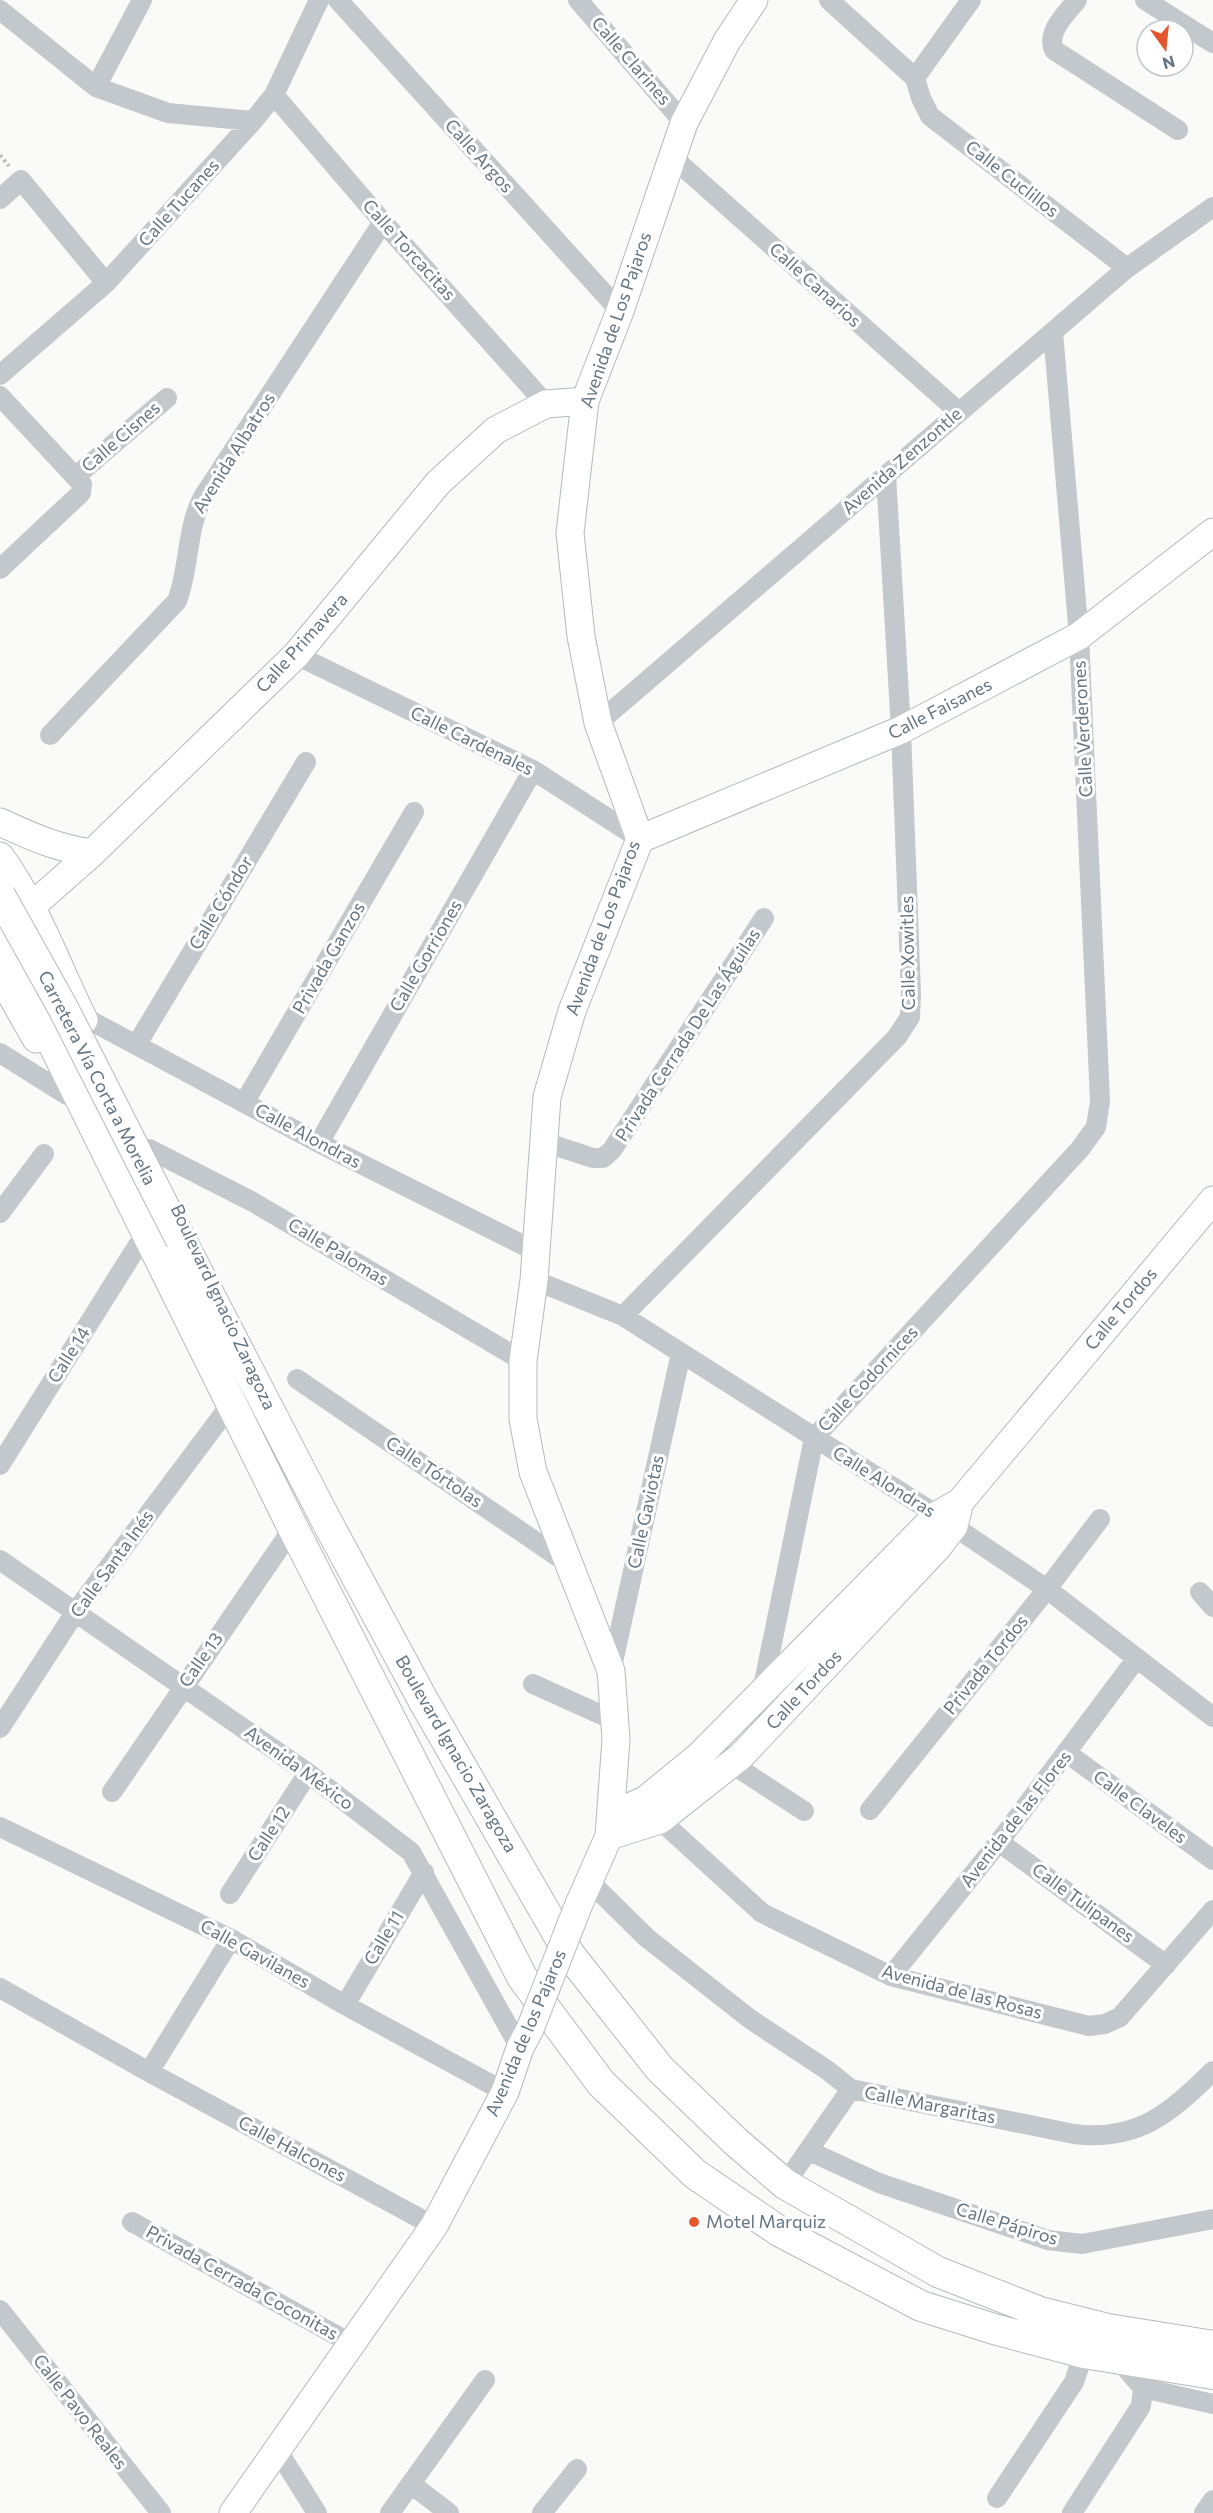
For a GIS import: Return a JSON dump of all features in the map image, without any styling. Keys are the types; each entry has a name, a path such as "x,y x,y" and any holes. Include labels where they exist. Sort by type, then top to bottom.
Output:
{"main road":[{"name":"Carretera Vía Corta a Morelia","path":"0,895 63,1008 243,1357"},
{"name":"Carretera Vía Corta a Morelia","path":"0,945 19,975 211,1365"},
{"name":"Boulevard Ignacio Zaragoza","path":"243,1357 326,1520 423,1700 570,1955 660,2068 735,2141 785,2184 938,2272 1040,2312 1108,2329 1213,2346"},
{"name":"Boulevard Ignacio Zaragoza","path":"211,1365 522,1977 601,2083 695,2174 779,2231 921,2306 994,2329 1084,2353 1213,2374"}],"street":[{"path":"96,87 142,0"},
{"name":"Calle Tucanes","path":"0,375 106,283 253,121 274,95 319,0"},
{"name":"Calle Argos","path":"338,0 620,311"},
{"name":"Calle Clarines","path":"578,0 684,123"},
{"name":"Avenida de Los Pajaros","path":"570,1565 533,1472 523,1419 523,1361 534,1280 547,1097 572,1011 640,839 598,723 581,636 570,533 585,401 620,311 684,123 727,41 754,0"},
{"name":"Calle Cuclillos","path":"829,0 915,78 930,116 1127,268"},
{"path":"915,78 971,0"},
{"path":"1077,0 1053,33 1050,42 1054,50 1178,130"},
{"path":"1145,0 1213,43"},
{"path":"0,10 96,87 168,113 253,121"},
{"name":"Calle Torcacitas","path":"274,95 546,404"},
{"name":"Calle Canarios","path":"672,158 959,412"},
{"path":"0,199 21,180 106,283"},
{"name":"Avenida Zenzontle","path":"598,723 1127,268 1213,207"},
{"name":"Avenida Albatros","path":"50,735 177,601 184,584 195,512 203,497 384,222"},
{"name":"Calle Verderones","path":"1053,332 1079,636 1100,1101 1096,1126"},
{"path":"0,396 79,483"},
{"name":"Calle Cisnes","path":"0,569 81,493 79,483 167,398"},
{"name":"Calle Primavera","path":"0,934 92,853 296,655 438,483 496,430 546,404 585,401"},
{"name":"Calle Xowitles","path":"624,1316 897,1037 910,1017 901,730 886,475"},
{"name":"Calle Faisanes","path":"640,839 901,730 1079,636 1213,532"},
{"name":"Calle Cardenales","path":"296,655 533,770 640,839"},
{"name":"Calle Cóndor","path":"136,1044 306,762"},
{"name":"Calle Gorriones","path":"319,1143 533,770"},
{"name":"Privada Ganzos","path":"244,1103 414,812"},
{"path":"0,822 36,839 69,850 92,853"},
{"name":"Boulevard Ignacio Zaragoza","path":"0,856 31,908 82,1017 227,1307 243,1357"},
{"name":"Privada Cerrada De Las Águilas","path":"544,1142 593,1158 603,1158 612,1150 764,918"},
{"name":"Boulevard Ignacio Zaragoza","path":"0,975 68,1095 138,1245 179,1326 211,1365"},
{"name":"Calle Alondras","path":"82,1017 319,1143 535,1251"},
{"path":"0,1053 68,1095"},
{"name":"Calle Codornices","path":"762,1694 814,1438 1080,1149 1096,1126"},
{"name":"Calle Palomas","path":"149,1149 253,1202 523,1361"},
{"path":"0,1214 44,1154"},
{"name":"Calle Tordos","path":"653,1810 699,1756 950,1514 1213,1200"},
{"name":"Calle 14","path":"0,1465 138,1245"},
{"name":"Calle Alondras","path":"534,1280 624,1316 814,1438 950,1514 1213,1717"},
{"name":"Calle Gaviotas","path":"611,1671 681,1353"},
{"name":"Calle Tórtolas","path":"297,1379 570,1565"},
{"name":"Calle Santa Inés","path":"0,1728 76,1611 231,1404"},
{"name":"Calle Tordos","path":"610,1826 653,1810 732,1764 938,1547 950,1514"},
{"name":"Privada Tordos","path":"870,1810 1047,1589 1100,1519"},
{"name":"Calle 13","path":"112,1792 292,1528"},
{"name":"Avenida México","path":"0,1560 308,1773 411,1852 525,2039"},
{"name":"Avenida de los Pajaros","path":"233,2513 435,2226 505,2092 610,1826 616,1739 611,1671 570,1565"},
{"path":"1200,1592 1213,1607"},
{"name":"Avenida de las Flores","path":"891,1976 999,1842 1137,1658"},
{"path":"533,1684 615,1721"},
{"name":"Calle Claveles","path":"1067,1753 1213,1860"},
{"path":"732,1764 804,1811"},
{"name":"Calle 12","path":"230,1894 308,1773"},
{"name":"Avenida de las Rosas","path":"653,1810 762,1913 891,1976 1089,2026 1105,2024 1120,2017 1213,1910"},
{"name":"Calle Gavilanes","path":"0,1827 231,1938 345,2005 505,2092"},
{"name":"Calle Tulipanes","path":"999,1842 1166,1965"},
{"name":"Calle 11","path":"345,2005 424,1872"},
{"name":"Calle Margaritas","path":"584,1893 647,1938 750,2019 827,2070 851,2090 1074,2134 1102,2135 1130,2131 1156,2120 1179,2104 1213,2071"},
{"path":"149,2073 231,1938"},
{"name":"Calle Halcones","path":"0,1988 149,2073 435,2226"},
{"path":"785,2184 851,2090"},
{"name":"Calle Pápiros","path":"809,2151 879,2183 1048,2240 1082,2244 1213,2219"},
{"name":"Privada Cerrada Coconitas","path":"132,2222 352,2344"},
{"path":"921,2306 938,2272"},
{"name":"Calle Pavo Reales","path":"0,2310 161,2513"},
{"path":"997,2498 1074,2382 1084,2353"},
{"path":"1118,2359 1143,2388 1213,2404"},
{"path":"390,2513 484,2380"},
{"path":"1072,2513 1141,2406 1143,2388"},
{"path":"278,2451 317,2513"},
{"path":"548,2510 577,2469"},
{"path":"411,2484 449,2513"},
{"path":"1204,2513 1213,2500"}],"place":[{"name":"Motel Marquiz","path":"694,2222"}]}
